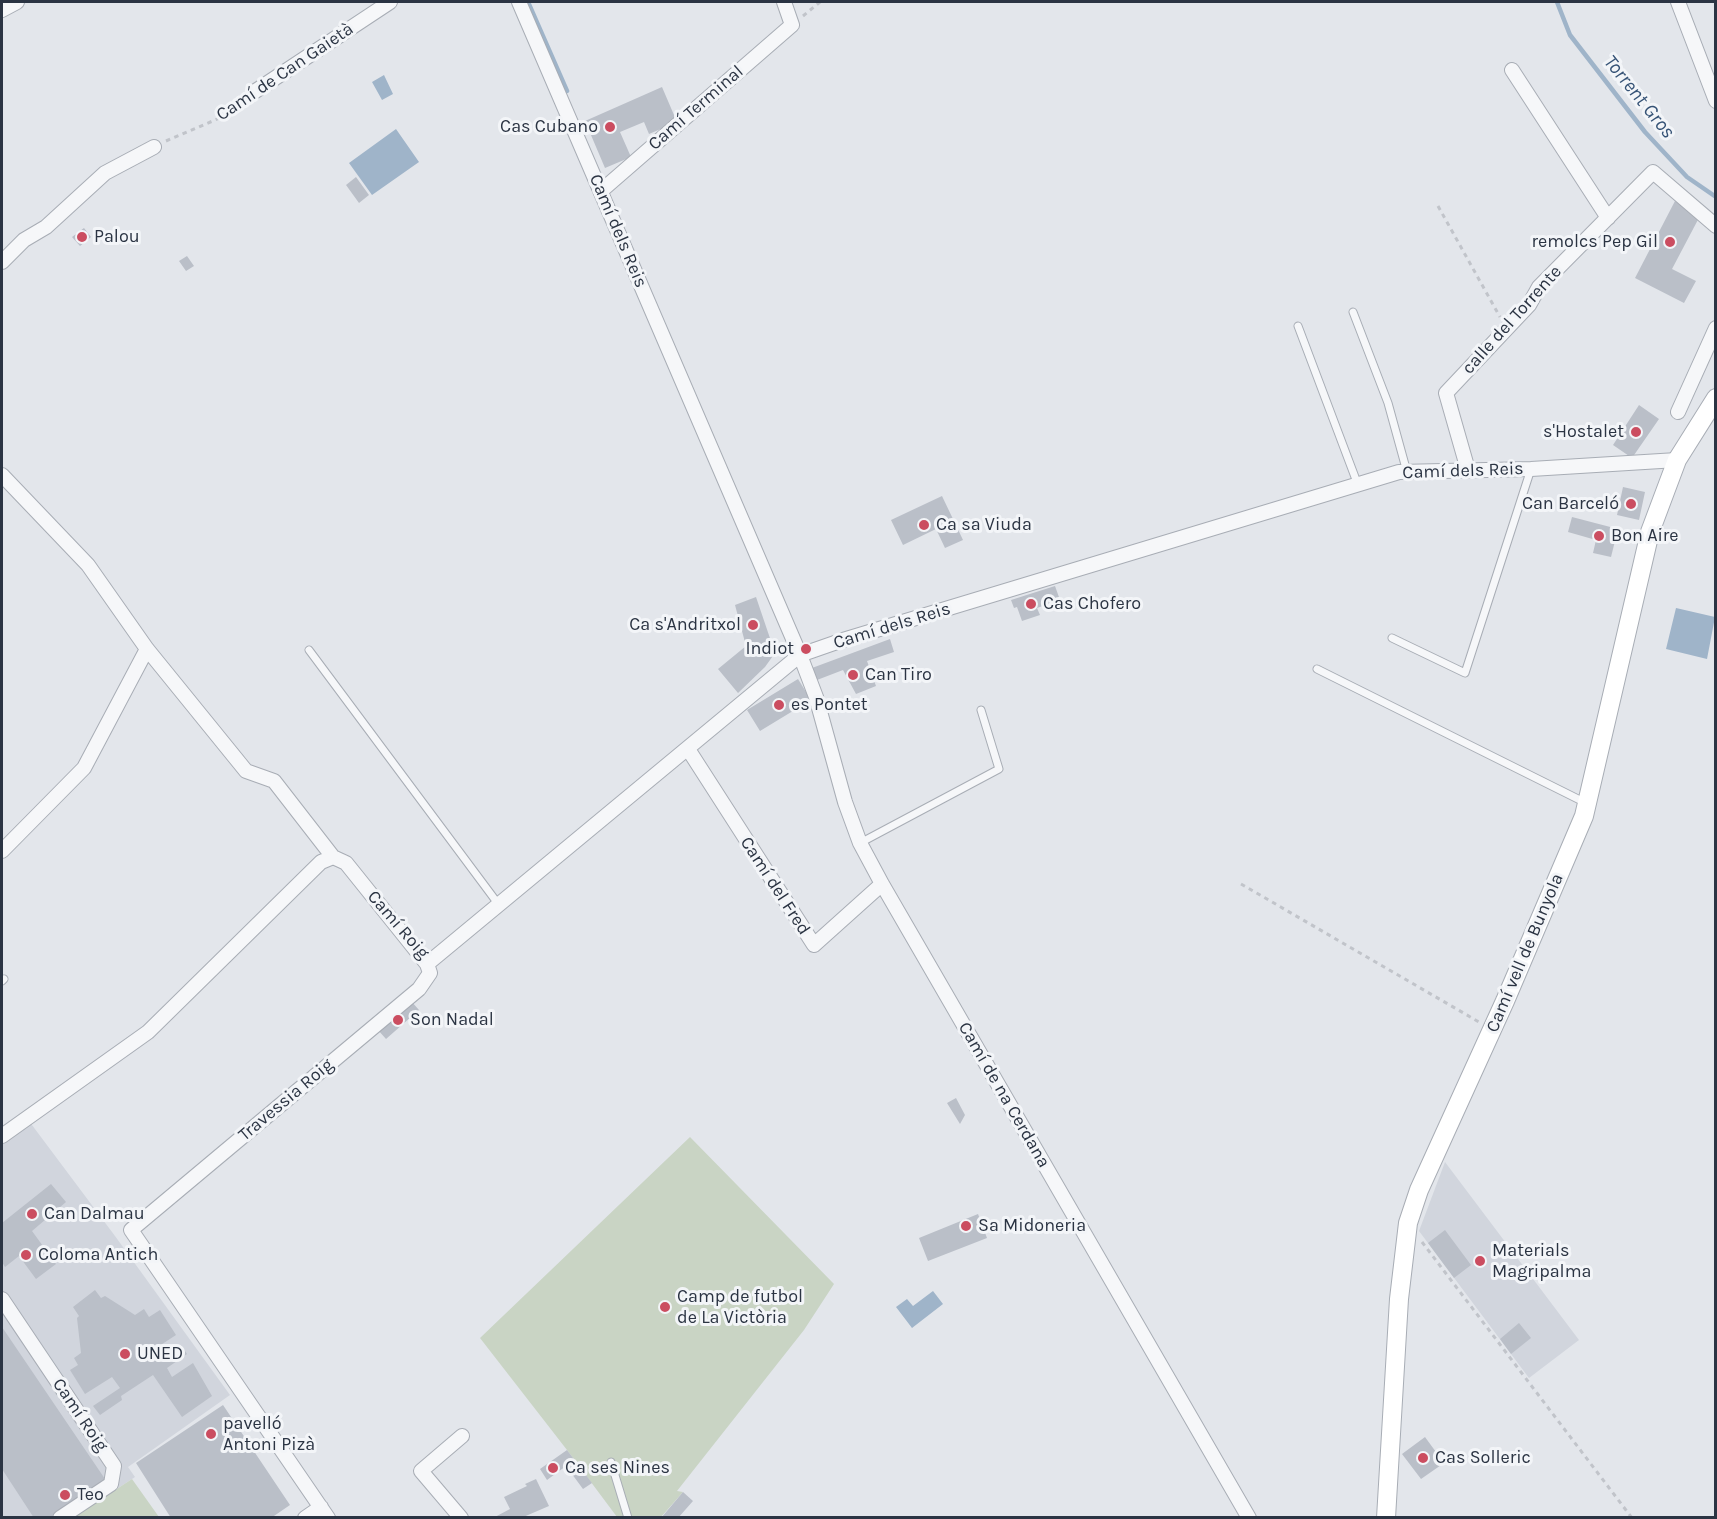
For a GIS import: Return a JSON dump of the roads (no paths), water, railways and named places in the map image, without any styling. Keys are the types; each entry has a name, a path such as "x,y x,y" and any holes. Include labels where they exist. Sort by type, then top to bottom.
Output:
{"street":[{"path":"2,10 17,2"},
{"name":"Camí de Can Gaietà","path":"254,92 390,2"},
{"name":"Camí dels Reis","path":"519,2 800,655 1399,472 1531,469 1677,460"},
{"name":"Camí Terminal","path":"601,191 792,25 784,2"},
{"path":"1678,2 1716,101"},
{"path":"1512,70 1608,218"},
{"path":"2,262 24,240 46,228 105,173 154,147"},
{"name":"calle del Torrente","path":"1468,470 1446,393 1529,305 1539,287 1653,172 1716,226"},
{"path":"1678,412 1716,328"},
{"name":"Camí vell de Bunyola","path":"1386,1518 1399,1299 1408,1223 1419,1190 1492,1029 1584,816 1650,532 1677,460 1716,398"},
{"path":"2,475 88,565 147,649 84,768 2,851"},
{"name":"Camí Roig","path":"147,649 246,771 274,781 333,857 346,863 427,964 800,655"},
{"name":"Camí de na Cerdana","path":"800,655 816,697 845,802 860,843 1249,1518"},
{"name":"Camí del Fred","path":"688,749 814,945 882,884"},
{"path":"2,1136 148,1032 321,862 333,857"},
{"name":"Travessia Roig","path":"324,1512 131,1230 419,988 430,974 427,964"},
{"name":"Camí Roig","path":"2,1299 114,1466 111,1484 60,1518"},
{"path":"461,1518 420,1471 462,1436"},
{"path":"305,1518 324,1512"}],"lane":[{"path":"1353,312 1388,403 1407,472"},
{"path":"1298,326 1358,485"},
{"path":"1392,638 1465,673 1531,469"},
{"path":"309,650 500,904"},
{"path":"1317,669 1587,804"},
{"path":"860,843 999,768 981,710"},
{"path":"611,1462 627,1518"}],"water":[{"path":"384,75 393,94 382,100 372,82"},
{"path":"396,129 419,162 372,195 349,163"},
{"path":"1676,608 1715,617 1707,659 1666,649"},
{"path":"933,1291 943,1304 912,1328 896,1307 907,1299 913,1306"}],"waterway":[{"path":"528,2 567,91"},
{"name":"Torrent Gros","path":"1557,2 1570,35 1645,132 1687,177 1716,197"}],"place":[{"name":"Cas Cubano","path":"610,127"},
{"name":"Palou","path":"82,237"},
{"name":"remolcs Pep Gil","path":"1670,242"},
{"name":"s'Hostalet","path":"1636,432"},
{"name":"Can Barceló","path":"1631,504"},
{"name":"Ca sa Viuda","path":"924,525"},
{"name":"Bon Aire","path":"1599,536"},
{"name":"Cas Chofero","path":"1031,604"},
{"name":"Ca s'Andritxol","path":"753,625"},
{"name":"Indiot","path":"806,649"},
{"name":"Can Tiro","path":"853,675"},
{"name":"es Pontet","path":"779,705"},
{"name":"Son Nadal","path":"398,1020"},
{"name":"Can Dalmau","path":"32,1214"},
{"name":"Sa Midoneria","path":"966,1226"},
{"name":"Coloma Antich","path":"26,1255"},
{"name":"Materials Magripalma","path":"1480,1261"},
{"name":"Camp de futbol de La Victòria","path":"665,1307"},
{"name":"UNED","path":"125,1354"},
{"name":"pavelló Antoni Pizà","path":"211,1434"},
{"name":"Cas Solleric","path":"1423,1458"},
{"name":"Ca ses Nines","path":"553,1468"},
{"name":"Teo","path":"65,1495"}]}
